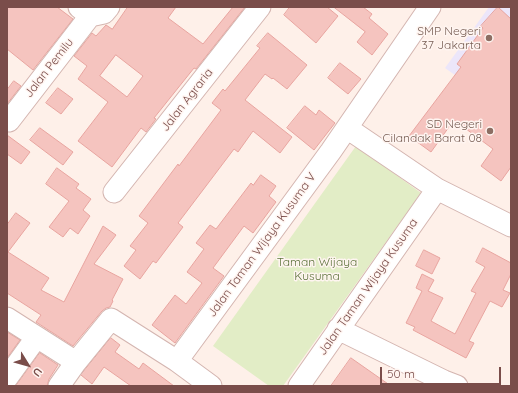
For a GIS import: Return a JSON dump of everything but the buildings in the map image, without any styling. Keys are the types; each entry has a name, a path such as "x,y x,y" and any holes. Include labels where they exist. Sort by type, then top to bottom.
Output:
{"street":[{"path":"84,11 104,13 109,7"},
{"name":"Jalan Agraria","path":"114,192 260,7"},
{"name":"Jalan Taman Wijaya Kusuma V","path":"177,361 347,128 430,7"},
{"name":"Jalan Pemilu","path":"9,121 84,11"},
{"path":"347,128 437,189 511,226"},
{"name":"Jalan Taman Wijaya Kusuma","path":"299,386 437,189"},
{"path":"7,318 36,338 76,362"},
{"path":"59,386 76,362 111,319 177,361 211,386"},
{"path":"338,329 457,386"},
{"path":"7,378 36,338"}],"shaded area":[{"name":"SMP Negeri 37 Jakarta","path":"489,7 511,7 511,115 445,68"}],"green space":[{"name":"Taman Wijaya Kusuma","path":"356,146 421,193 283,386 269,386 213,346"}],"place":[{"name":"SMP Negeri 37 Jakarta","path":"489,38"},
{"name":"SD Negeri Cilandak Barat 08","path":"490,131"}]}
